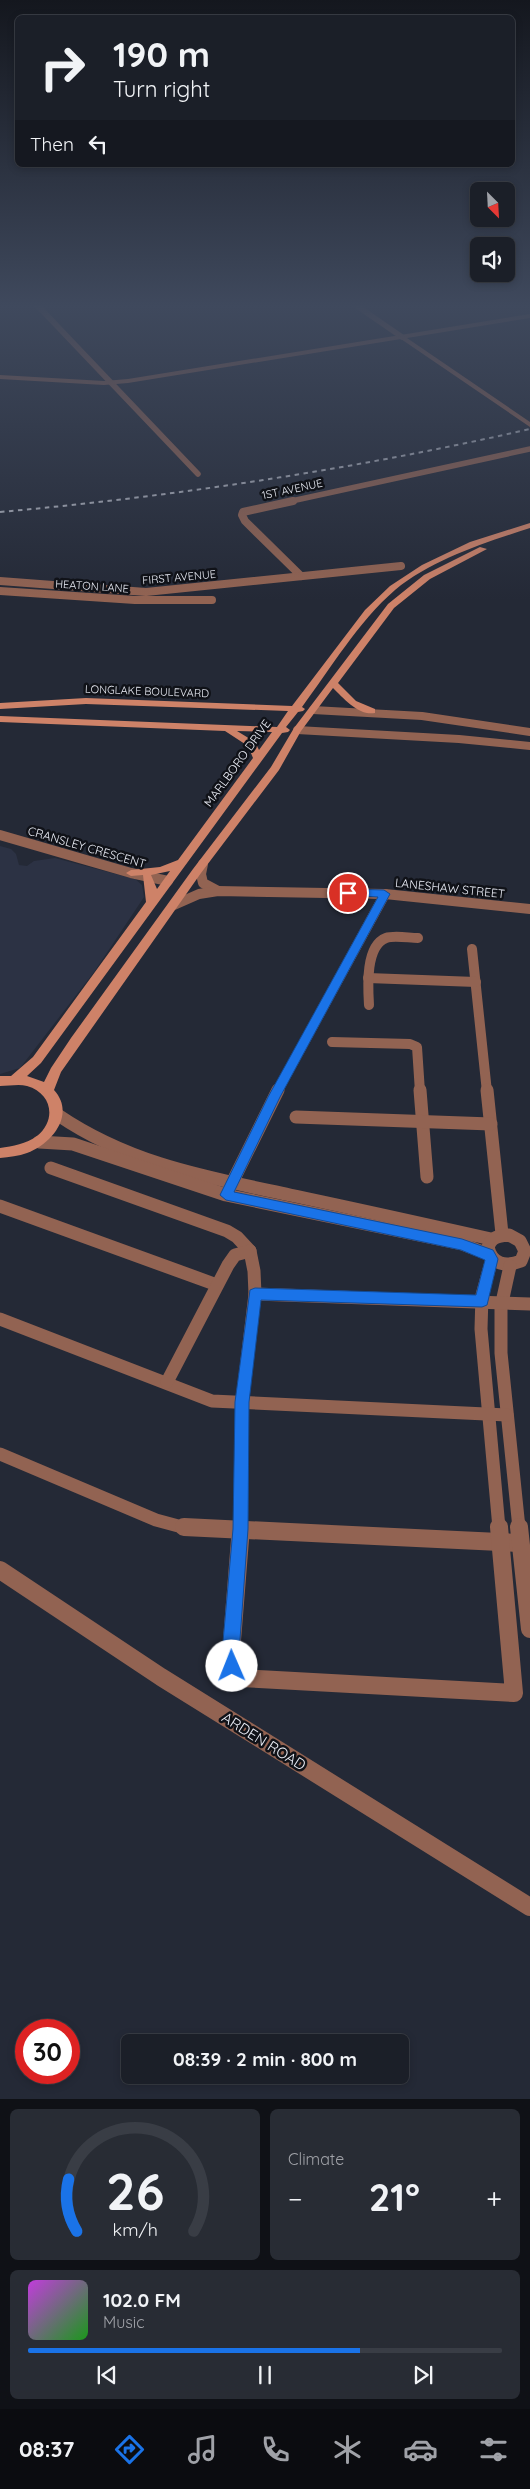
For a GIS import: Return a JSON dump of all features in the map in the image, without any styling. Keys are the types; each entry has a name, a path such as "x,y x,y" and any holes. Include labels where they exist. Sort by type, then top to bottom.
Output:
{"main road":[{"name":"MARLBORO DRIVE","path":"16,1078 38,1060 294,709 368,612 404,580 459,550 530,524"},
{"path":"48,1089 55,1070 75,1041 200,867 275,768 298,730 391,606 407,591 468,556 530,531"},
{"path":"334,684 352,703 372,711"},
{"path":"251,707 281,703 308,691"},
{"name":"LONGLAKE BOULEVARD","path":"0,706 86,702 313,710"},
{"path":"0,719 298,730"},
{"path":"208,726 228,730 247,738 256,750 258,758"},
{"path":"131,873 162,870 182,862"},
{"path":"168,881 179,880 200,867"},
{"path":"147,877 152,887 152,903"},
{"path":"0,1081 16,1078 33,1081 48,1089 56,1101 58,1115 52,1130 39,1142 22,1151 2,1155"}],"street":[{"path":"133,404 198,474"},
{"path":"500,404 530,425"},
{"name":"1ST AVENUE","path":"301,576 245,521 242,515 243,512 530,449"},
{"path":"301,576 401,566"},
{"name":"FIRST AVENUE","path":"0,581 146,592 301,576"},
{"name":"HEATON LANE","path":"0,591 135,600 212,600"},
{"path":"313,710 372,711 464,719 530,732"},
{"path":"298,730 459,739 530,746"},
{"name":"CRANSLEY CRESCENT","path":"0,835 131,873 168,881"},
{"path":"200,867 203,883 218,892"},
{"name":"LANESHAW STREET","path":"174,905 199,894 218,892 384,894 530,908"},
{"path":"226,1195 326,998 384,894"},
{"path":"369,1006 368,964 382,940 386,938 418,938"},
{"path":"51,1168 227,1231 237,1237 250,1251 254,1271 255,1294 242,1402 241,1529 230,1653 235,1673 241,1678 514,1693 481,1329 482,1301 490,1256 487,1248 497,1237 491,1124 472,949"},
{"path":"368,978 476,982"},
{"path":"332,1042 410,1044 417,1047 427,1177"},
{"path":"39,1142 73,1144 226,1195 462,1244 490,1256 503,1265 510,1266 521,1261 528,1252 520,1241 509,1235 497,1237 182,1171 101,1143 78,1130 58,1115"},
{"path":"296,1117 491,1124"},
{"path":"0,1206 217,1285"},
{"path":"167,1382 217,1285 235,1256 250,1251"},
{"path":"510,1266 503,1284 500,1303 507,1415 530,1629"},
{"path":"255,1294 530,1304"},
{"path":"0,1319 212,1401 507,1415"},
{"path":"0,1454 168,1525 198,1529 241,1529 520,1544"},
{"name":"ARDEN ROAD","path":"0,1570 161,1677 530,1908"}],"shaded area":[{"path":"0,846 11,849 16,854 19,865 27,866 34,861 55,858 135,879 142,885 144,897 94,972 20,1068 0,1074"}],"railway":[{"path":"0,512 134,498 333,469 530,429"}],"route":[{"path":"232,1666 230,1653 241,1529 242,1402 255,1294 482,1301 487,1271 492,1259 488,1254 462,1244 226,1195 274,1097 384,894 348,893"}]}
